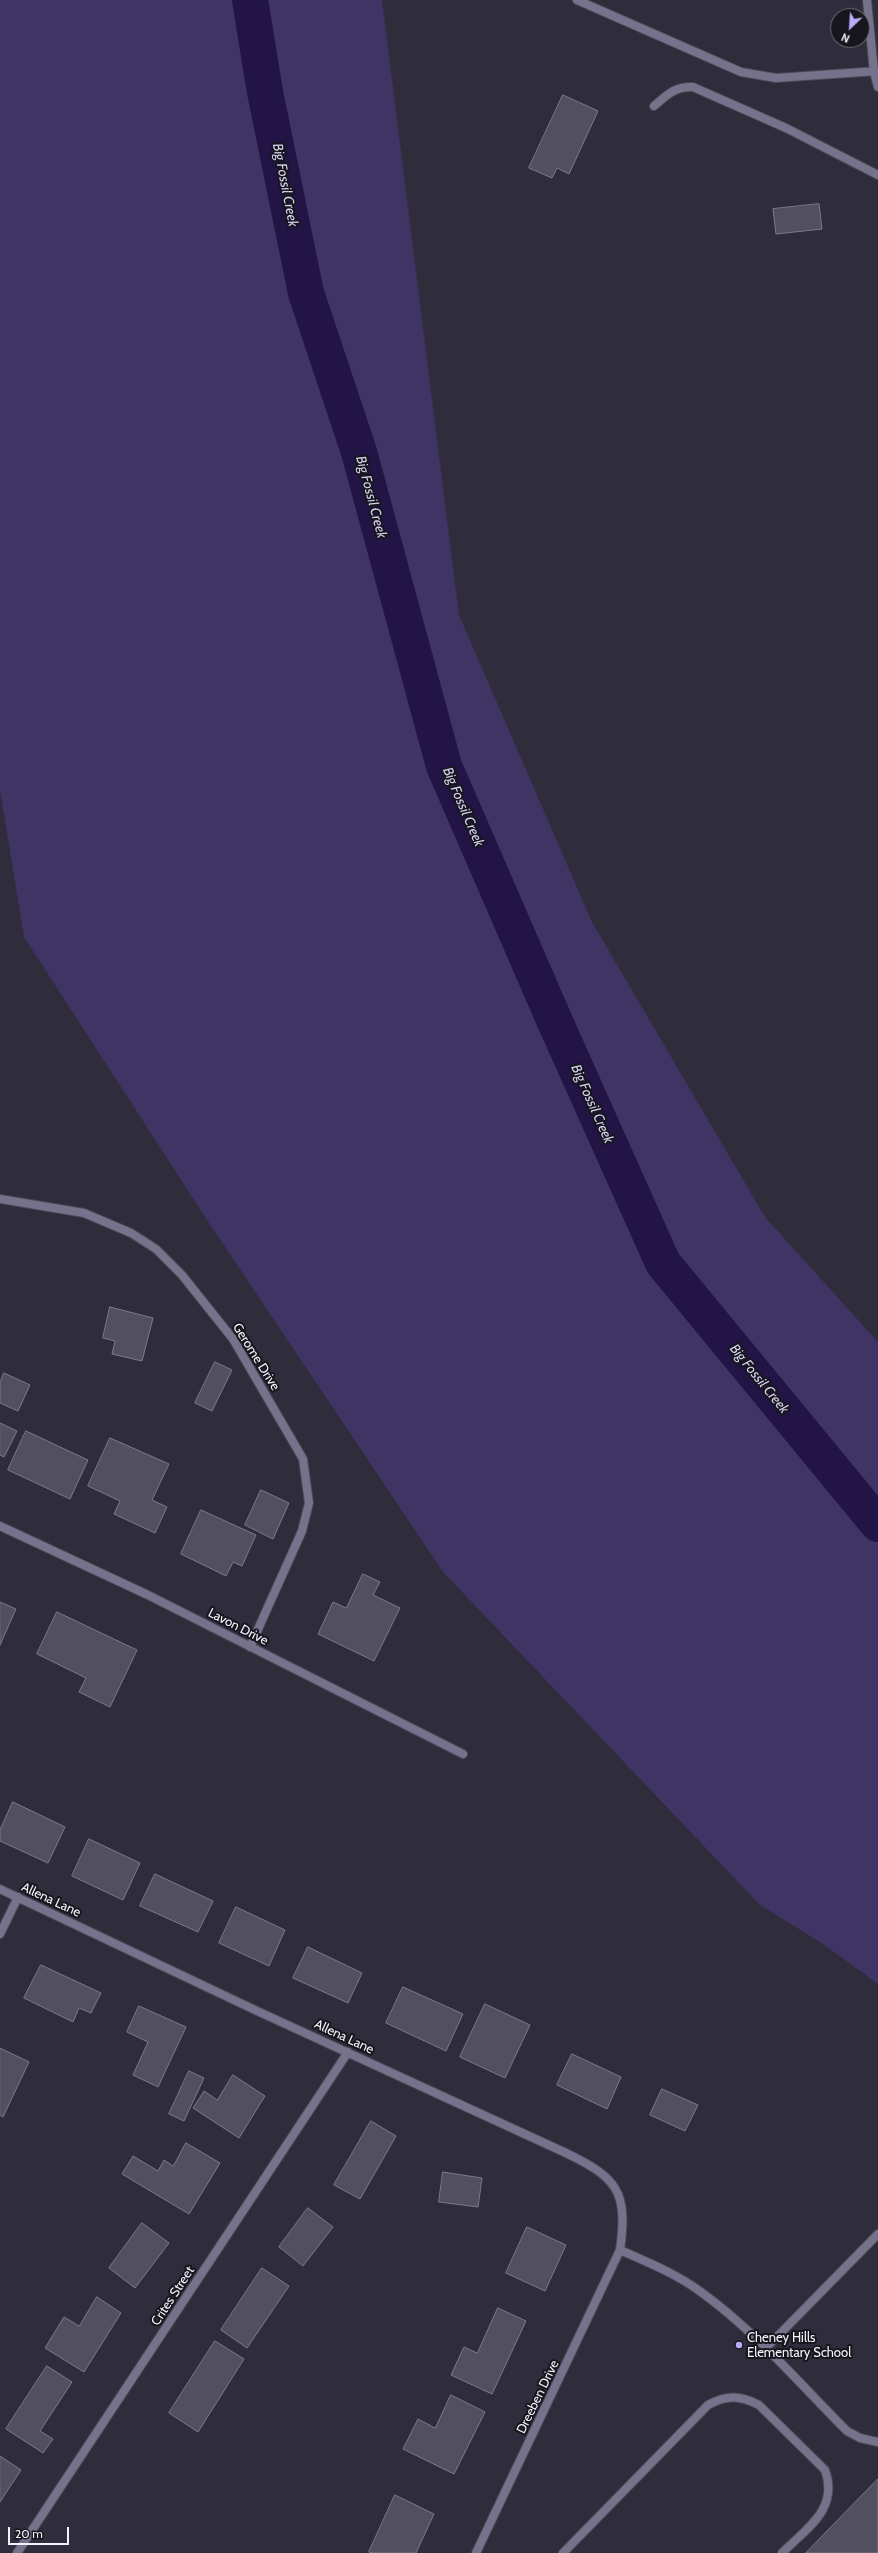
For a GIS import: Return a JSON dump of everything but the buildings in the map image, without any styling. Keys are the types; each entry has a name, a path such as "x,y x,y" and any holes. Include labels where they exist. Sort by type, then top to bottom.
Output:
{"street":[{"path":"577,0 741,72 776,78 876,71"},
{"path":"867,0 878,87"},
{"path":"654,106 671,91 682,87 693,87 786,128 878,175"},
{"name":"Gerome Drive","path":"0,1199 84,1213 131,1233 156,1249 182,1275 233,1339 303,1459 309,1503 302,1531 250,1647"},
{"name":"Lavon Drive","path":"0,1526 148,1595 463,1754"},
{"name":"Allena Lane","path":"0,1888 591,2166 612,2182 621,2200 624,2221 620,2250"},
{"path":"0,1934 18,1897"},
{"name":"Crites Street","path":"17,2553 348,2052"},
{"path":"765,2349 878,2234"},
{"path":"620,2250 660,2268 700,2291 765,2349 847,2431 860,2438 878,2442"},
{"name":"Dreeben Drive","path":"476,2553 620,2250"},
{"path":"563,2553 708,2405 731,2396 746,2398 759,2405 825,2470 830,2482 829,2496 824,2511 782,2553"}],"shaded area":[{"path":"0,0 382,0 459,615 592,922 765,1217 878,1342 878,1984 823,1944 760,1905 443,1572 205,1217 24,937 0,790"}],"waterway":[{"name":"Big Fossil Creek","path":"250,0 265,92 306,293 359,452 444,766 556,1024 663,1263 878,1524"}],"place":[{"name":"Cheney Hills Elementary School","path":"739,2345"}]}
